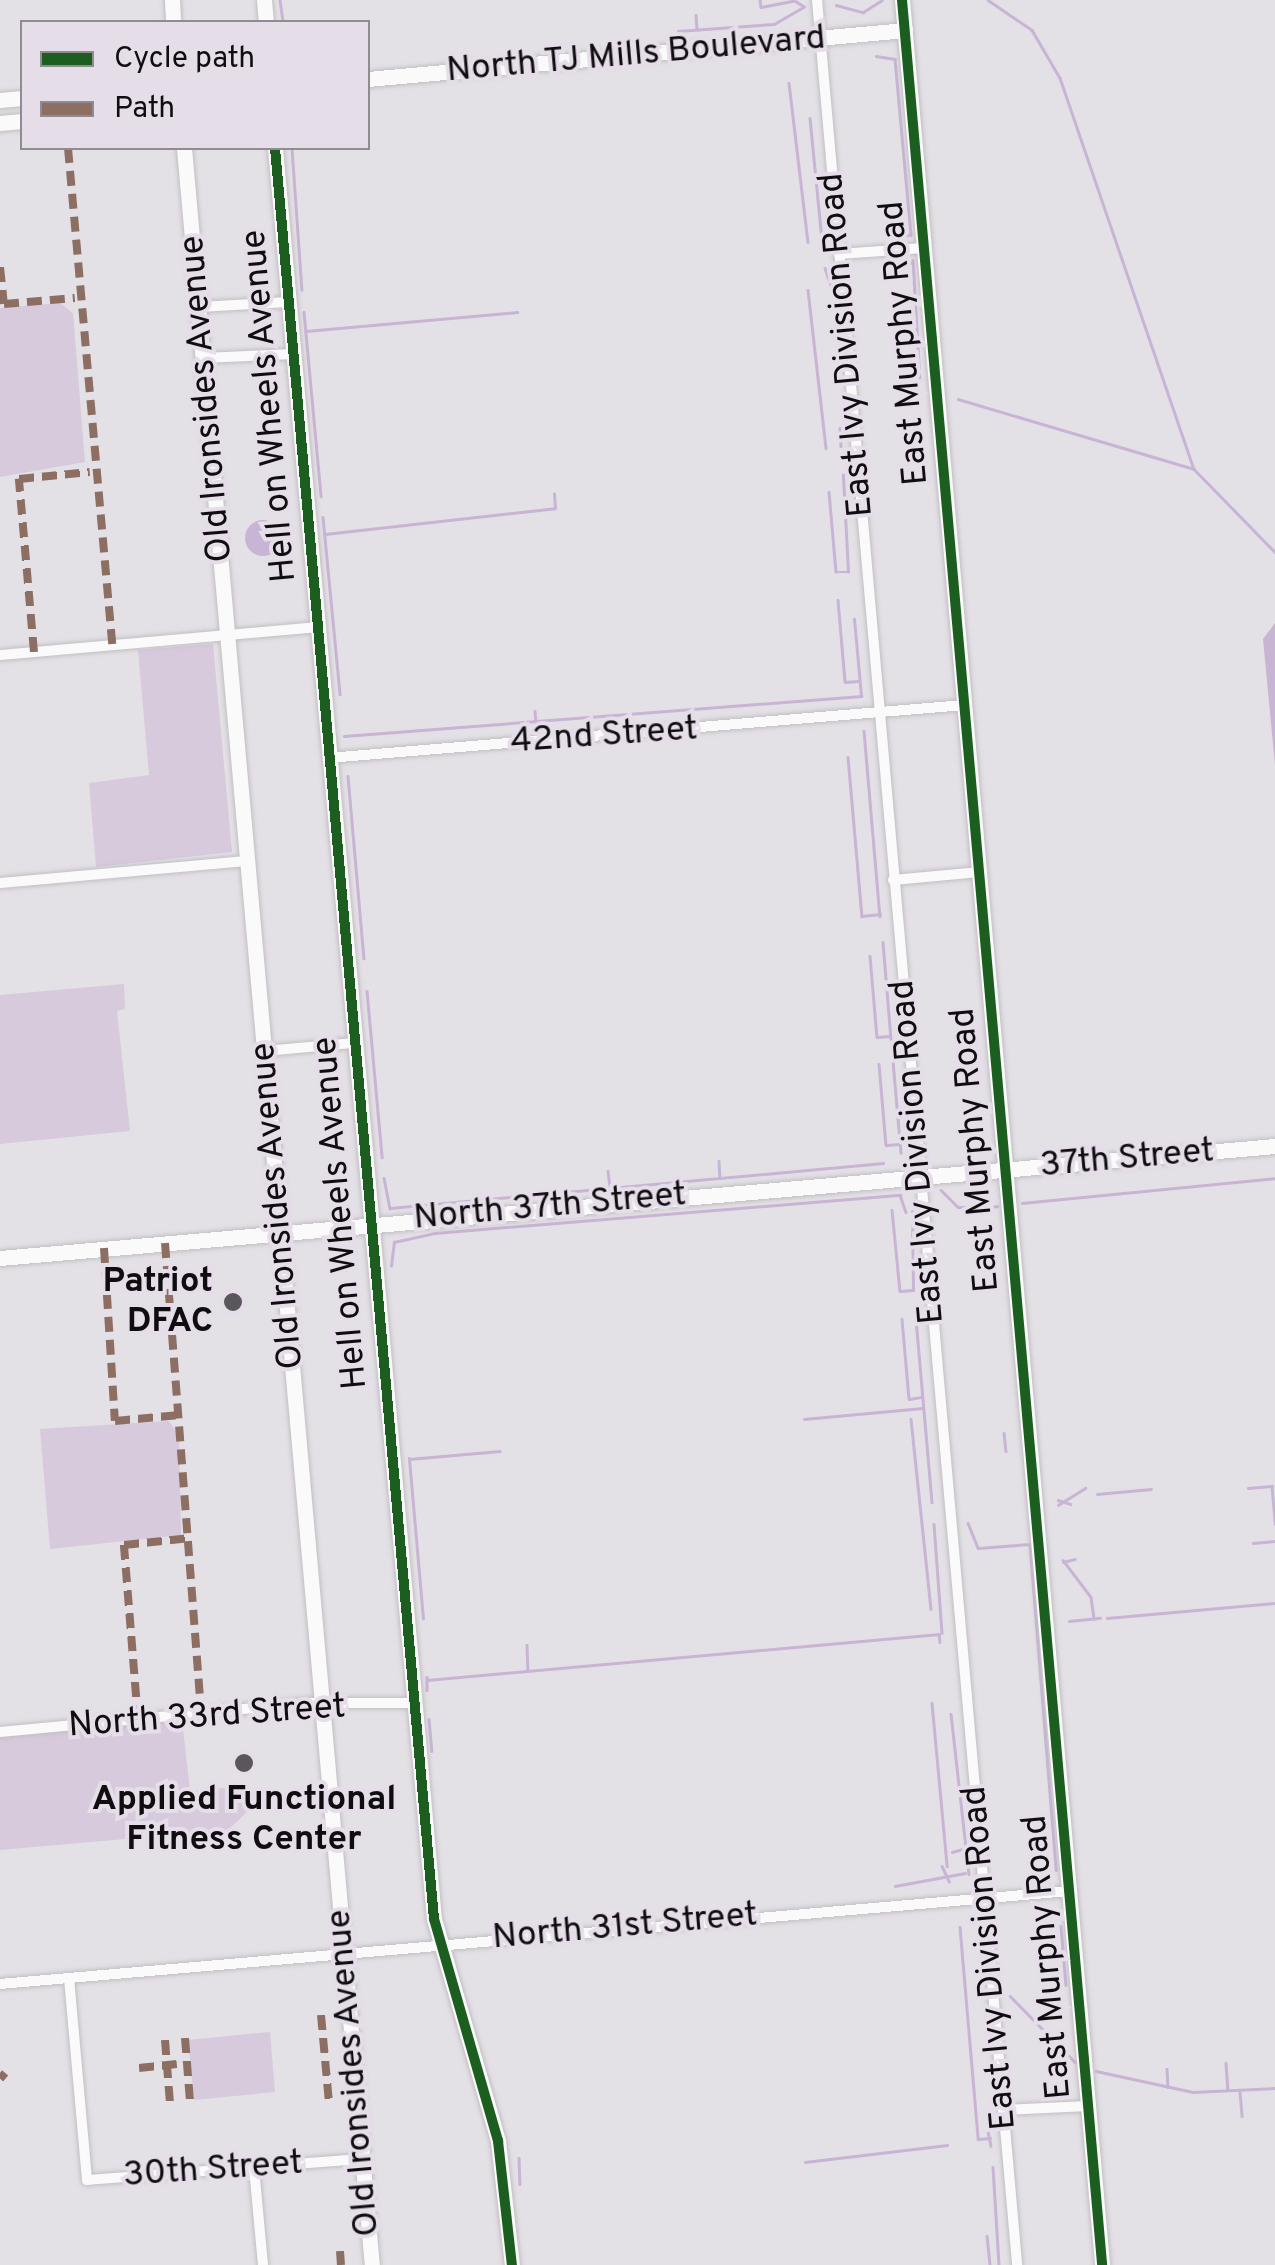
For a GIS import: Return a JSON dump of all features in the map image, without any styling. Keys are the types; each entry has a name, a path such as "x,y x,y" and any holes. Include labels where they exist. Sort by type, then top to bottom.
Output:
{"street":[{"name":"East Ivy Division Road","path":"817,0 1017,2265"},
{"name":"East Murphy Road","path":"902,0 1102,2265"},
{"name":"North TJ Mills Boulevard","path":"370,79 905,30"},
{"name":"Old Ironsides Avenue","path":"184,150 372,2265"},
{"name":"Hell on Wheels Avenue","path":"275,150 369,1222 438,1944 498,2141 512,2265"},
{"path":"839,254 924,248"},
{"path":"198,307 288,302"},
{"path":"203,358 293,354"},
{"path":"0,655 316,627"},
{"name":"42nd Street","path":"328,758 965,705"},
{"path":"0,883 247,860"},
{"path":"893,880 980,872"},
{"path":"264,1050 354,1042"},
{"name":"37th Street","path":"920,1176 1275,1146"},
{"name":"North 37th Street","path":"0,1258 369,1222 920,1176"},
{"name":"North 33rd Street","path":"0,1732 308,1703 323,1709 414,1703"},
{"name":"North 31st Street","path":"0,1984 984,1895 1070,1891"},
{"name":"30th Street","path":"69,1978 87,2180 362,2159"},
{"path":"1003,2110 1088,2106"},
{"path":"254,2168 262,2265"}],"shaded area":[{"path":"60,303 73,313 85,462 0,477 0,308"},
{"path":"263,520 276,525 281,538 276,551 263,556 250,551 245,538 250,525"},
{"path":"1275,623 1275,765 1263,639"},
{"path":"213,644 232,852 96,867 89,783 149,775 138,650"},
{"path":"124,984 125,1009 117,1011 130,1131 0,1144 0,995"},
{"path":"169,1421 179,1436 181,1535 50,1549 40,1429"},
{"path":"182,1720 190,1791 246,1786 249,1810 228,1830 0,1850 0,1737"},
{"path":"270,2032 275,2092 194,2100 188,2040"}],"waterway":[{"path":"280,0 283,20"},
{"path":"760,0 761,7 792,1"},
{"path":"678,31 774,24 804,7 793,0"},
{"path":"836,5 863,12 882,0"},
{"path":"988,0 1032,30 1060,78 1194,469"},
{"path":"696,15 697,28"},
{"path":"876,56 895,59 911,235"},
{"path":"789,83 808,242"},
{"path":"810,118 822,241"},
{"path":"292,150 302,290"},
{"path":"893,240 910,234"},
{"path":"894,259 912,263"},
{"path":"913,260 920,380"},
{"path":"825,268 831,285"},
{"path":"808,290 826,448"},
{"path":"304,312 321,496"},
{"path":"306,331 517,312"},
{"path":"905,380 915,379"},
{"path":"958,399 1194,469 1275,552"},
{"path":"840,428 841,446"},
{"path":"829,492 836,572 848,572 843,475"},
{"path":"325,534 555,508 554,494"},
{"path":"323,517 340,694"},
{"path":"838,600 845,682 858,681"},
{"path":"344,736 861,696 854,619"},
{"path":"535,711 536,723"},
{"path":"864,731 880,916"},
{"path":"848,757 862,916 880,914"},
{"path":"348,776 364,958"},
{"path":"883,942 891,1039"},
{"path":"870,956 877,1037 889,1036"},
{"path":"367,991 382,1157"},
{"path":"893,1061 901,1153"},
{"path":"879,1064 886,1145 900,1144"},
{"path":"719,1161 720,1178"},
{"path":"384,1178 390,1208 883,1163"},
{"path":"608,1171 610,1188"},
{"path":"1022,1203 1275,1178"},
{"path":"941,1190 958,1207 997,1206"},
{"path":"391,1266 394,1242 435,1233 900,1195 906,1212"},
{"path":"892,1210 900,1291 913,1290 912,1212"},
{"path":"902,1319 909,1399 922,1397"},
{"path":"916,1319 932,1502"},
{"path":"804,1419 922,1408"},
{"path":"911,1419 931,1609"},
{"path":"1004,1433 1006,1451"},
{"path":"423,1619 409,1459 500,1451"},
{"path":"1248,1488 1272,1486 1275,1524"},
{"path":"1058,1505 1085,1488"},
{"path":"1097,1494 1151,1489"},
{"path":"1058,1500 1070,1504"},
{"path":"968,1523 978,1548 1030,1544 1056,1870"},
{"path":"934,1524 942,1633"},
{"path":"1253,1543 1275,1541"},
{"path":"1063,1562 1075,1559"},
{"path":"1063,1560 1091,1597 1094,1619"},
{"path":"1107,1618 1275,1603"},
{"path":"1069,1621 1100,1618"},
{"path":"427,1680 939,1634 940,1642"},
{"path":"527,1645 528,1669"},
{"path":"427,1677 427,1690"},
{"path":"932,1703 947,1866"},
{"path":"951,1714 969,1874"},
{"path":"429,1719 432,1751"},
{"path":"952,1852 963,1849"},
{"path":"942,1866 949,1881"},
{"path":"895,1886 965,1873"},
{"path":"1061,1926 1066,1985"},
{"path":"960,1927 978,2139 990,2138"},
{"path":"1010,1996 1075,2062"},
{"path":"1226,2063 1228,2090"},
{"path":"1167,2069 1168,2087"},
{"path":"1096,2071 1193,2092 1275,2088"},
{"path":"1240,2092 1242,2116"},
{"path":"988,2131 991,2146"},
{"path":"805,2162 947,2145"},
{"path":"519,2158 520,2184"},
{"path":"993,2167 999,2265"},
{"path":"987,2236 990,2265"}],"marked path":[{"path":"68,150 112,645"},
{"path":"0,267 4,304 75,298"},
{"path":"34,652 19,479 90,472"},
{"path":"165,1243 201,1713"},
{"path":"104,1248 115,1421 180,1415"},
{"path":"138,1720 124,1545 191,1538"},
{"path":"321,2015 329,2103"},
{"path":"185,2038 190,2101"},
{"path":"165,2040 170,2103"},
{"path":"139,2068 177,2064"},
{"path":"0,2079 5,2073"},
{"path":"340,2251 341,2265"}],"cycle path":[{"path":"902,0 1102,2265"},
{"path":"275,150 434,1919 498,2141 512,2265"}],"place":[{"name":"Patriot DFAC","path":"233,1302"},
{"name":"Applied Functional Fitness Center","path":"244,1763"}]}
